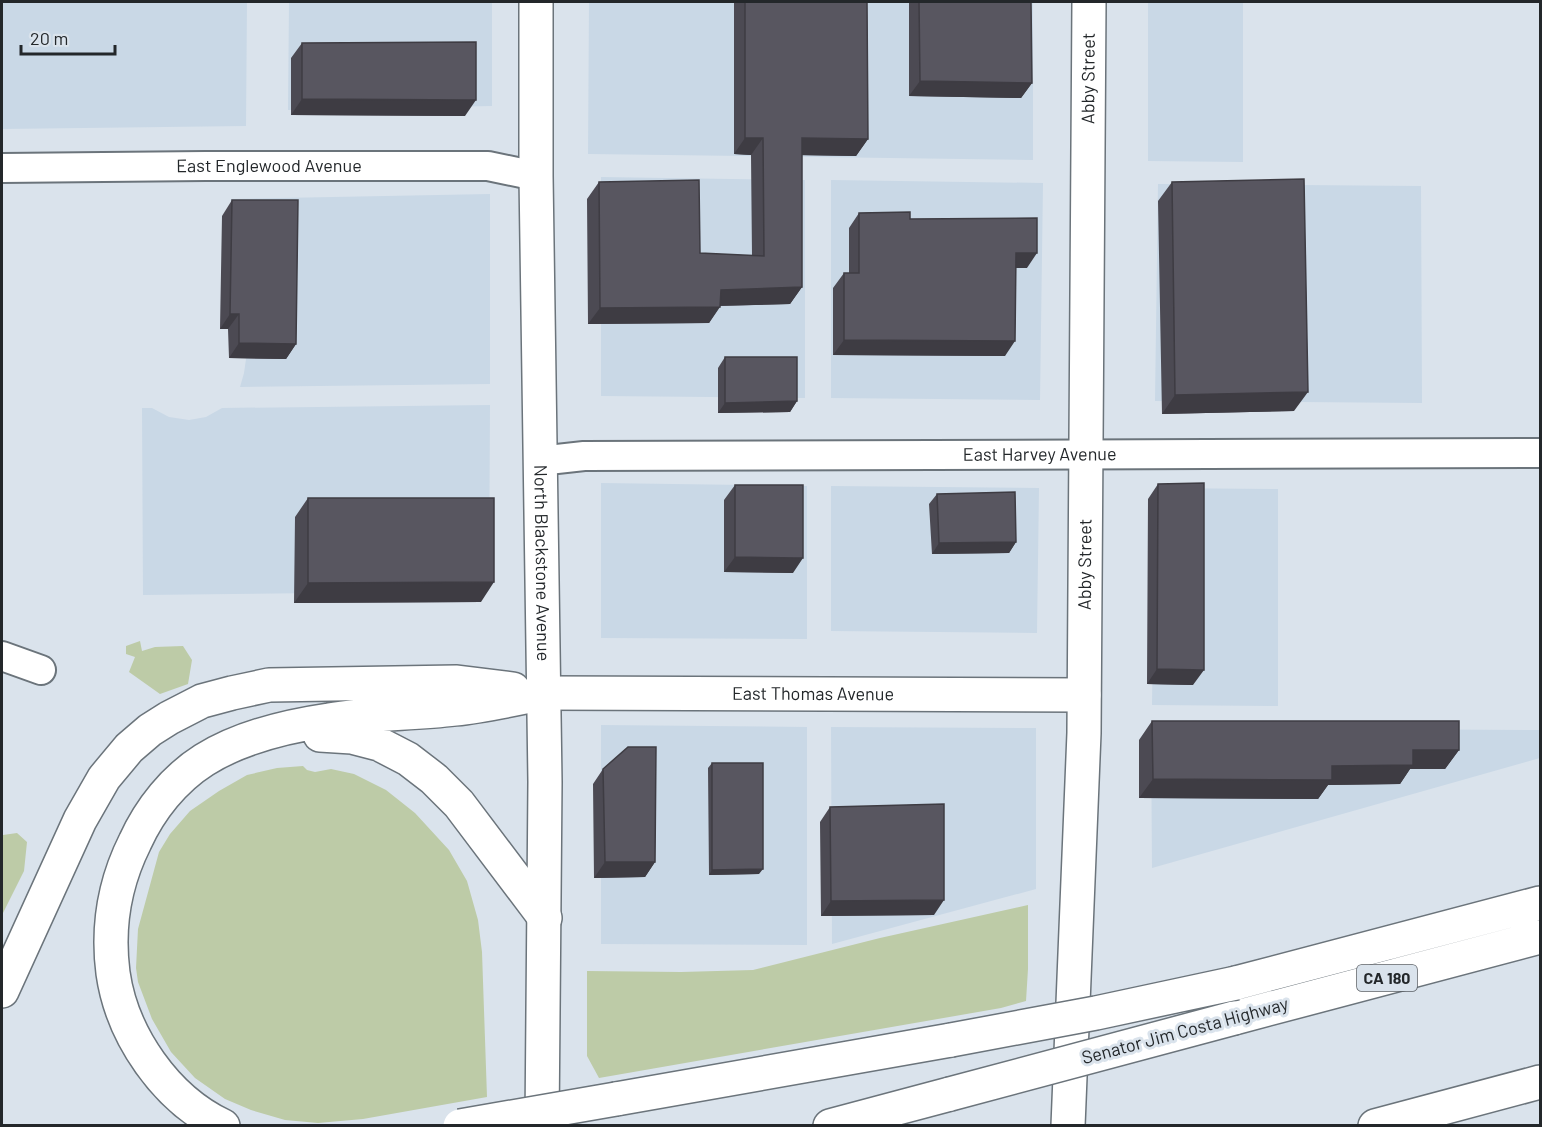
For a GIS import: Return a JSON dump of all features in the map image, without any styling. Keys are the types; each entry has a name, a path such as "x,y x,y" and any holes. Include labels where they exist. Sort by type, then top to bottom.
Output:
{"main road":[{"name":"North Blackstone Avenue","path":"536,2 539,462 544,693 545,918 542,1125"},
{"name":"Abby Street","path":"1068,1125 1084,745 1089,2"},
{"path":"2,991 80,820 104,778 129,748 169,718 202,701 269,686 457,682 544,693"},
{"name":"East Thomas Avenue","path":"544,693 1084,695"},
{"path":"223,1125 208,1119 182,1099 159,1076 141,1051 125,1015 115,983 110,952 111,929 120,874 143,824 157,804 178,781 204,760 246,740 290,727 330,719 457,709 544,693"},
{"path":"246,740 292,735 352,737 380,744 408,759 434,779 459,804 545,918"},
{"path":"460,1125 951,1040 1096,1012 1236,983 1540,903"},
{"name":"Senator Jim Costa Highway","path":"830,1125 1540,937"},
{"path":"1376,1125 1540,1082"}],"street":[{"name":"East Englewood Avenue","path":"2,168 488,166 536,176"},
{"name":"East Harvey Avenue","path":"539,462 584,456 1540,453"},
{"path":"2,656 41,670"}],"shaded area":[{"path":"2,2 247,2 246,126 2,129"},
{"path":"289,2 492,2 492,106 288,110"},
{"path":"589,2 1033,2 1033,160 588,154"},
{"path":"1148,2 1243,2 1243,162 1148,161"},
{"path":"601,177 805,180 805,398 601,396"},
{"path":"831,180 1043,183 1040,400 831,398"},
{"path":"1158,184 1421,186 1422,403 1155,401"},
{"path":"490,194 490,384 240,387 246,359 232,313 231,199"},
{"path":"490,405 489,591 143,595 142,408 152,408 169,417 189,420 206,417 222,408"},
{"path":"601,483 807,486 807,639 601,638"},
{"path":"831,486 1039,488 1037,633 831,631"},
{"path":"1155,488 1278,489 1278,706 1152,705"},
{"path":"601,725 807,727 807,945 601,944"},
{"path":"831,727 1036,728 1036,889 832,944"},
{"path":"1151,728 1540,730 1540,758 1152,868"}],"green space":[{"path":"140,641 142,651 155,647 183,646 192,660 188,684 160,694 129,672 135,657 126,654 126,646"},
{"path":"303,766 315,772 331,769 354,774 386,790 415,813 449,850 467,881 478,920 482,952 487,1097 363,1119 318,1123 285,1120 225,1099 195,1078 171,1052 152,1019 138,982 136,968 138,929 159,852 170,834 190,811 219,791 247,775 277,768"},
{"path":"17,833 27,842 24,871 2,915 2,837"},
{"path":"1028,905 1026,1001 1001,1008 599,1078 587,1056 587,971 753,970 880,938"}],"building":[{"path":"745,2 867,2 868,139 802,138 802,287 721,290 720,307 600,308 599,182 699,180 700,253 764,256 763,138 745,138"},
{"path":"919,2 1031,2 1032,83 920,81"},
{"path":"476,42 476,100 302,99 302,43"},
{"path":"1304,179 1308,392 1175,395 1172,182"},
{"path":"232,200 298,200 296,344 239,343 239,314 230,314"},
{"path":"910,212 910,219 1037,218 1037,253 1016,253 1015,341 844,340 844,273 859,273 859,213"},
{"path":"725,357 797,357 797,401 725,403"},
{"path":"1204,483 1204,670 1157,669 1158,484"},
{"path":"735,485 803,485 803,558 735,557"},
{"path":"1015,492 1016,542 939,543 937,494"},
{"path":"308,498 494,498 494,582 308,583"},
{"path":"1152,721 1459,721 1459,750 1413,750 1413,765 1332,766 1332,780 1153,779"},
{"path":"628,747 656,747 655,862 605,862 603,769"},
{"path":"712,763 763,763 763,869 712,870"},
{"path":"944,804 944,900 831,901 830,807"}]}
